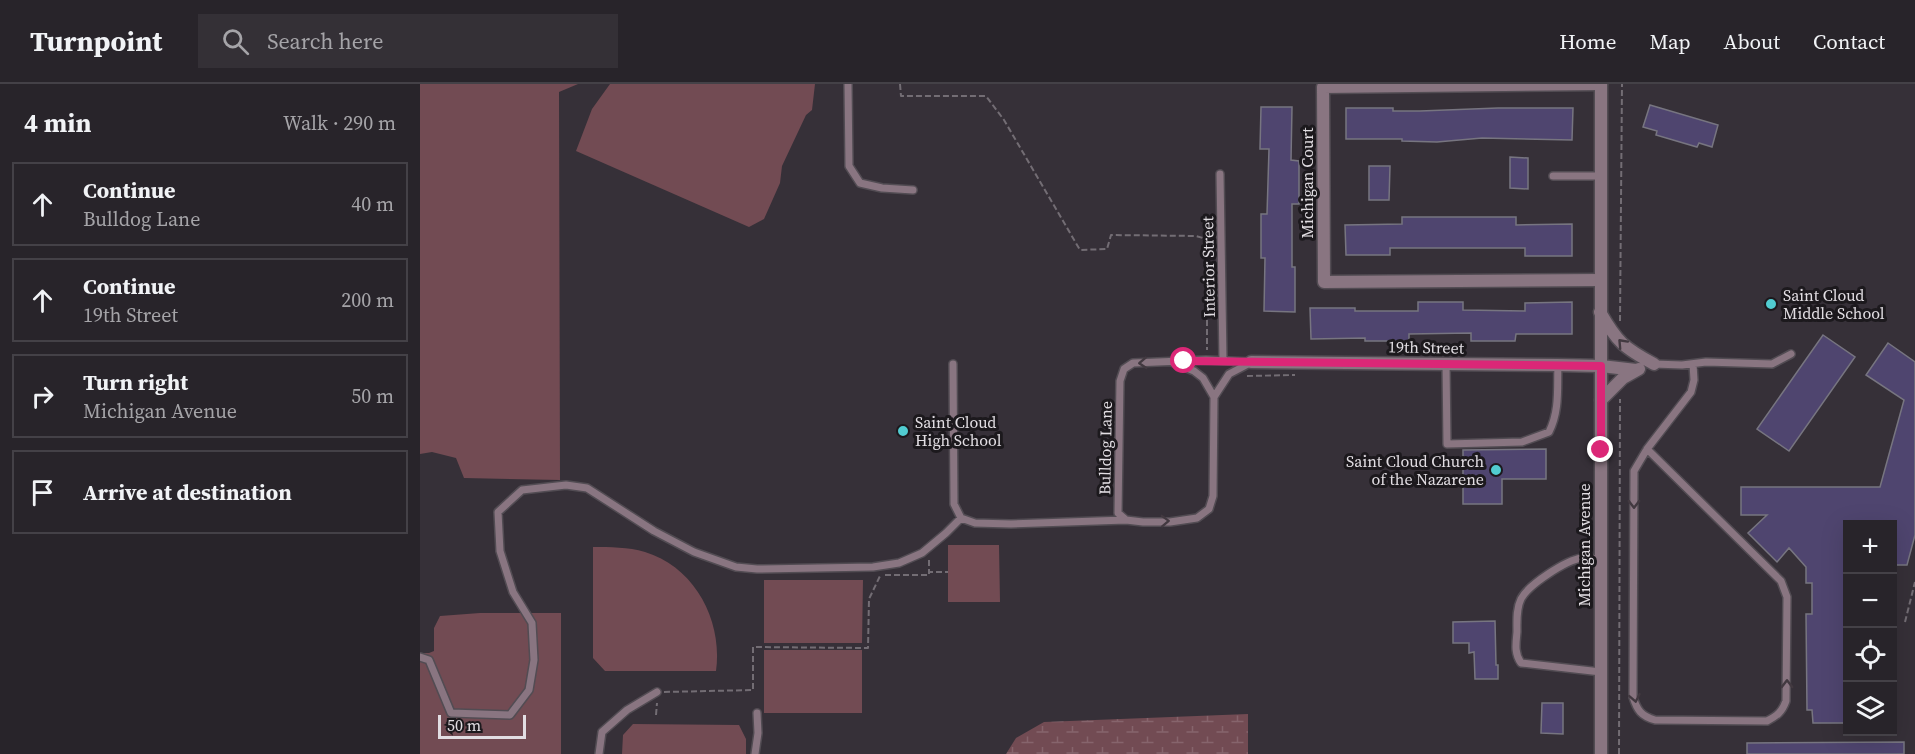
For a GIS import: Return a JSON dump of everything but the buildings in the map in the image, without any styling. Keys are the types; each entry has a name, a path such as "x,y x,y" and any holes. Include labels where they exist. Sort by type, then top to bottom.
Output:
{"street":[{"name":"Michigan Avenue","path":"1601,84 1601,754"},
{"name":"Michigan Court","path":"1600,280 1324,282 1323,87 1601,84"},
{"path":"1600,312 1620,343 1629,351 1654,364"},
{"name":"19th Street","path":"1251,362 1558,365 1636,370"},
{"path":"1601,400 1620,381 1636,370 1654,364"}],"lane":[{"path":"848,84 849,166 860,183 882,188 913,190"},
{"name":"Interior Street","path":"1220,174 1223,360"},
{"path":"1553,176 1600,176"},
{"path":"1654,364 1772,364 1791,354"},
{"name":"Bulldog Lane","path":"1126,520 1118,513 1120,381 1124,369 1133,363 1223,360 1251,362"},
{"name":"Bulldog Lane","path":"1172,362 1194,371 1203,378 1214,397"},
{"path":"953,364 954,504 961,518 975,523 1011,524 1126,520 1170,522 1197,518 1209,509 1213,496 1214,397 1229,374 1251,362"},
{"path":"1446,364 1448,444 1522,442 1549,432 1555,419 1558,399 1558,365"},
{"path":"1647,448 1782,581 1787,597 1786,701 1783,710 1767,721 1655,720 1644,717 1636,708 1633,697 1634,471 1647,448 1691,392 1694,380 1693,364"},
{"path":"420,657 429,660 451,713 510,715 529,690 534,660 532,623 513,592 503,561 500,551 498,512 522,490 566,485 587,488 654,531 694,552 736,567 757,569 873,567 898,563 922,553 961,518"},
{"path":"1601,559 1582,558 1567,563 1548,574 1521,598 1518,610 1516,649 1521,663 1601,672"},
{"path":"600,754 602,732 627,710 657,692"},
{"path":"755,754 758,734 757,713"}],"path":[{"path":"1620,343 1622,84"},
{"path":"1619,754 1620,381"},
{"path":"656,715 657,692 753,690 753,647 868,648 869,599 880,575 929,575 929,572 948,572"},
{"path":"1905,622 1915,582"}],"green space":[{"path":"420,84 578,84 559,92 560,480 464,478 456,458 432,452 420,454"},
{"path":"610,84 815,84 812,110 806,115 782,166 780,183 764,219 749,227 576,151 592,109"},
{"path":"948,545 999,545 1000,602 948,602"},
{"path":"593,547 626,548 645,552 663,559 691,583 702,598 710,615 715,633 716,671 605,671 593,658"},
{"path":"764,580 863,580 862,643 764,643"},
{"path":"480,613 561,613 561,754 420,754 420,653 434,651 434,628 440,616"},
{"path":"764,650 862,650 862,713 764,713"},
{"path":"1248,714 1248,754 1006,754 1016,738 1044,722"},
{"path":"633,724 739,725 746,739 746,754 622,754 623,735"}],"place":[{"name":"Saint Cloud Middle School","path":"1771,304"},
{"name":"Saint Cloud High School","path":"903,431"},
{"name":"Saint Cloud Church of the Nazarene","path":"1496,470"}],"route":[{"path":"1184,361 1601,366 1601,450"}]}
